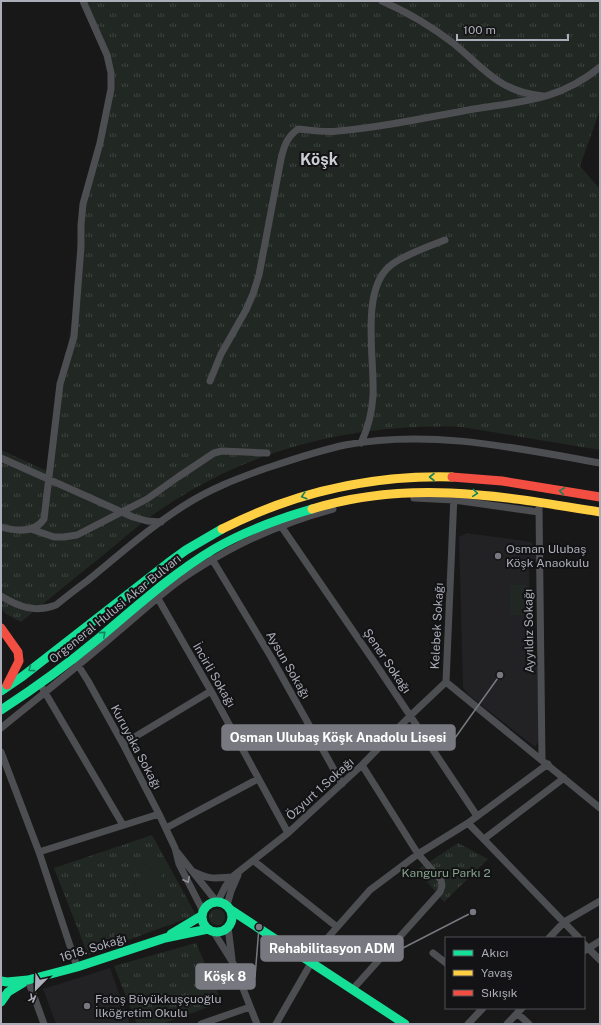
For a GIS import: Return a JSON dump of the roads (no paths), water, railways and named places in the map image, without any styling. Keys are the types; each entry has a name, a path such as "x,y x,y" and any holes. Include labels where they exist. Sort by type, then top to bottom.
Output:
{"main road":[{"name":"Orgeneral Hulusi Akar Bulvarı","path":"3,690 81,631 120,598 187,549 233,523 295,499 355,484 400,478 422,477 457,477 484,480 600,497"},
{"name":"Orgeneral Hulusi Akar Bulvarı","path":"1,710 40,683 76,662 201,557 237,537 324,506 368,497 405,492 454,496 490,494 600,512"},
{"path":"1,628 18,652 19,661 3,690"},
{"path":"259,927 242,924 228,926 219,932 211,930 202,921 202,913 210,903 217,901 259,927 405,1024"},
{"path":"228,926 232,918 229,908"},
{"name":"1618. Sokağı","path":"165,938 202,913"},
{"name":"1618. Sokağı","path":"1,981 28,980 77,967 165,938 211,930"},
{"name":"1618. Sokağı","path":"1,1002 9,990 28,980"}],"street":[{"path":"1,527 14,530 31,529 37,527 44,519 60,384 74,337 76,288 81,247 80,225 83,204 100,143 111,85 111,73 107,54 83,1"},
{"path":"382,1 410,15 440,34 468,56 486,73 500,82 516,91 526,94 547,96"},
{"path":"587,78 600,61"},
{"path":"210,381 221,354 246,310 253,294 259,274 280,159 287,139 294,132 298,129 336,132 392,124 478,108 523,103 547,96 574,85 587,78 600,67"},
{"path":"361,443 372,408 374,385 372,307 378,282 382,273 394,262 445,240"},
{"path":"1,596 21,606 32,609 44,609 56,605 161,522 197,497 236,478 304,455 332,448 361,443 404,439 464,441 509,447 600,463"},
{"path":"31,529 54,537 71,536 84,532 146,499 214,453 222,451 267,453"},
{"path":"1,458 122,512 140,519 161,522"},
{"path":"454,496 539,512"},
{"name":"Kelebek Sokağı","path":"454,496 446,682 600,808"},
{"name":"Ayyıldız Sokağı","path":"539,502 545,762"},
{"path":"156,595 212,559 279,523"},
{"name":"Şener Sokağı","path":"279,523 477,816"},
{"name":"Aysun Sokağı","path":"212,559 271,657 342,784"},
{"name":"İncirli Sokağı","path":"156,595 211,691 288,833"},
{"path":"1,728 45,692 76,662"},
{"name":"Kuruyaka Sokağı","path":"76,662 124,744 166,828 175,848 179,864 202,913"},
{"name":"Özyurt 1.Sokağı","path":"217,901 232,878 288,833 342,784 446,682"},
{"path":"40,683 123,825"},
{"path":"124,744 211,691"},
{"path":"1,752 39,852 77,967"},
{"path":"276,1024 310,962 337,927 370,890 418,854 468,823 545,762"},
{"path":"352,990 392,947 442,889 441,880 418,854 362,765"},
{"path":"484,839 564,778"},
{"path":"166,828 258,779"},
{"path":"39,852 159,814"},
{"path":"468,823 578,937"},
{"name":"Kuruyaka Sokağı","path":"175,848 217,901"},
{"path":"254,861 337,927"},
{"path":"193,872 208,878 232,878"},
{"name":"Özyurt 1.Sokağı","path":"229,908 231,890 239,873"},
{"path":"549,937 564,922 600,901"},
{"path":"228,926 233,964"},
{"path":"211,930 233,964 257,1024"},
{"path":"600,941 585,948 600,960"},
{"path":"433,952 445,962"},
{"path":"28,980 44,1024"},
{"path":"201,1024 250,1007"},
{"path":"468,1024 482,1009"},
{"path":"507,1024 519,1011 529,1024"}],"place":[{"name":"Osman Ulubaş Köşk Anaokulu","path":"498,556"},
{"name":"Osman Ulubaş Köşk Anadolu Lisesi","path":"500,675"},
{"name":"Rehabilitasyon ADM","path":"473,912"},
{"name":"Köşk 8","path":"259,927"},
{"name":"Fatoş Büyükkuşçuoğlu İlköğretim Okulu","path":"87,1006"}],"district":[{"name":"Köşk","path":"319,159"}],"park label":[{"name":"Kanguru Parkı 2","path":"446,873"}]}
